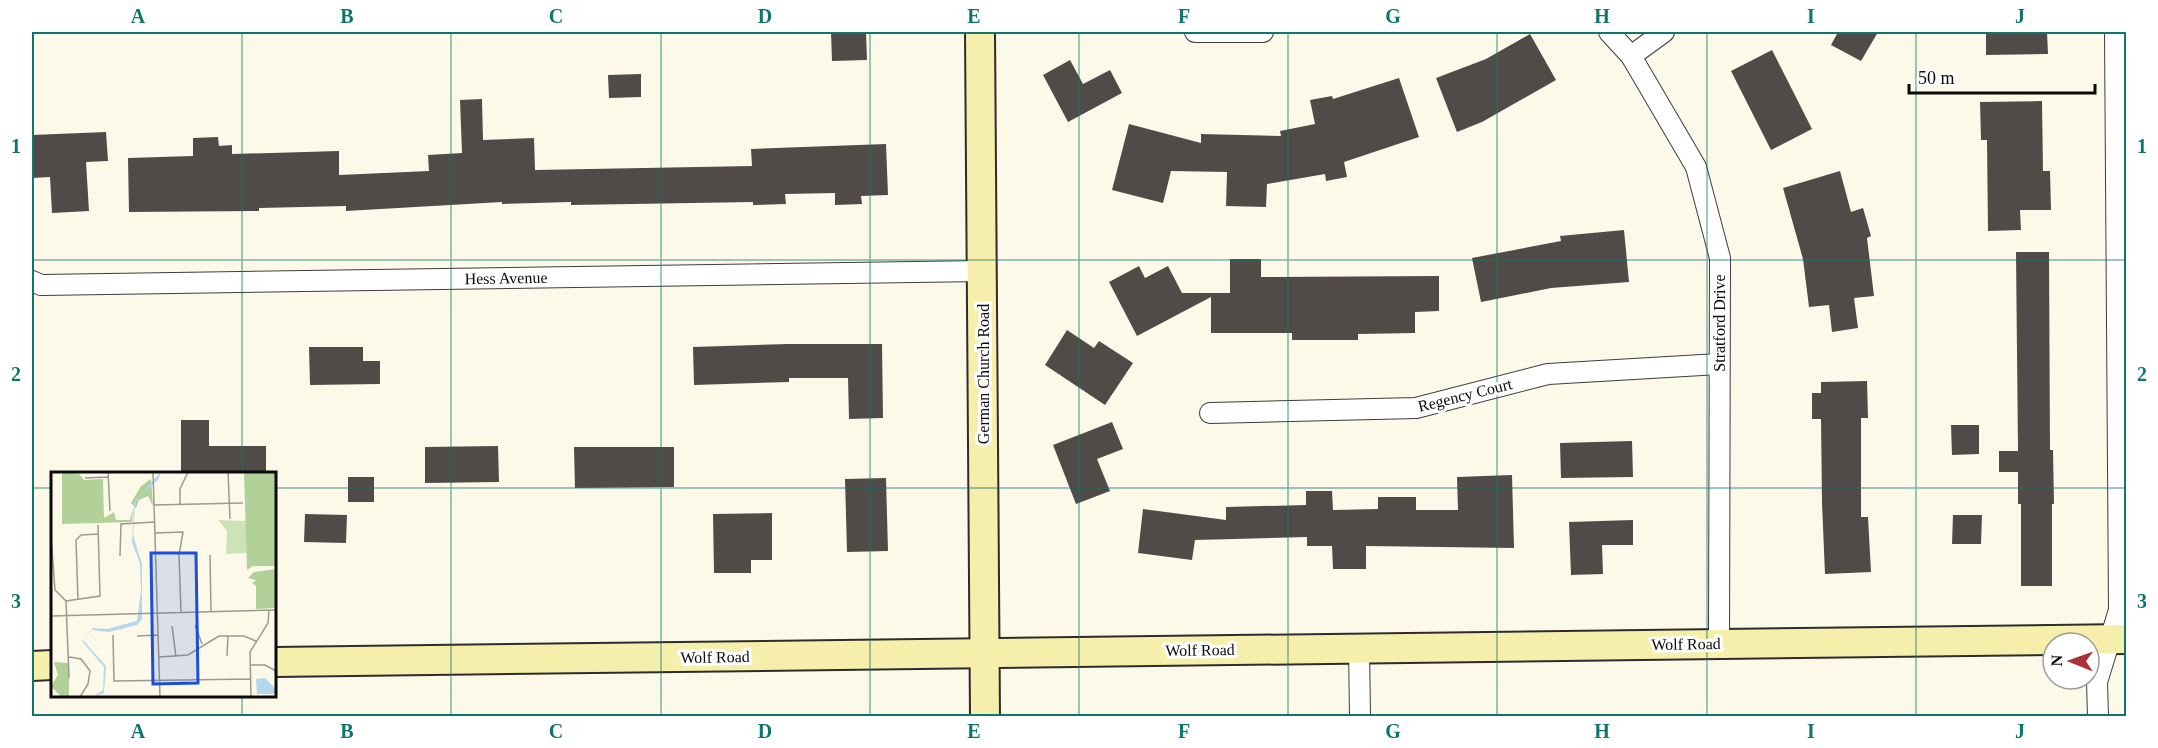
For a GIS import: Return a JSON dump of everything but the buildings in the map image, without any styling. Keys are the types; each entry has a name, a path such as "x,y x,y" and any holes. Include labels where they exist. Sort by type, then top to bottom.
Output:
{"street":[{"name":"German Church Road","path":"980,32 985,717"},
{"path":"1195,32 1263,32"},
{"name":"Stratford Drive","path":"1609,32 1631,56 1696,167 1719,258 1719,643"},
{"path":"1631,56 1664,32"},
{"path":"2098,717 2097,682 2118,639 2119,610 2115,32"},
{"name":"Hess Avenue","path":"32,281 41,285 982,271"},
{"name":"Regency Court","path":"1210,413 1416,408 1548,374 1719,364"},
{"name":"Wolf Road","path":"276,662 2118,639"},
{"path":"1359,648 1360,717"},
{"path":"32,666 51,665"}]}
